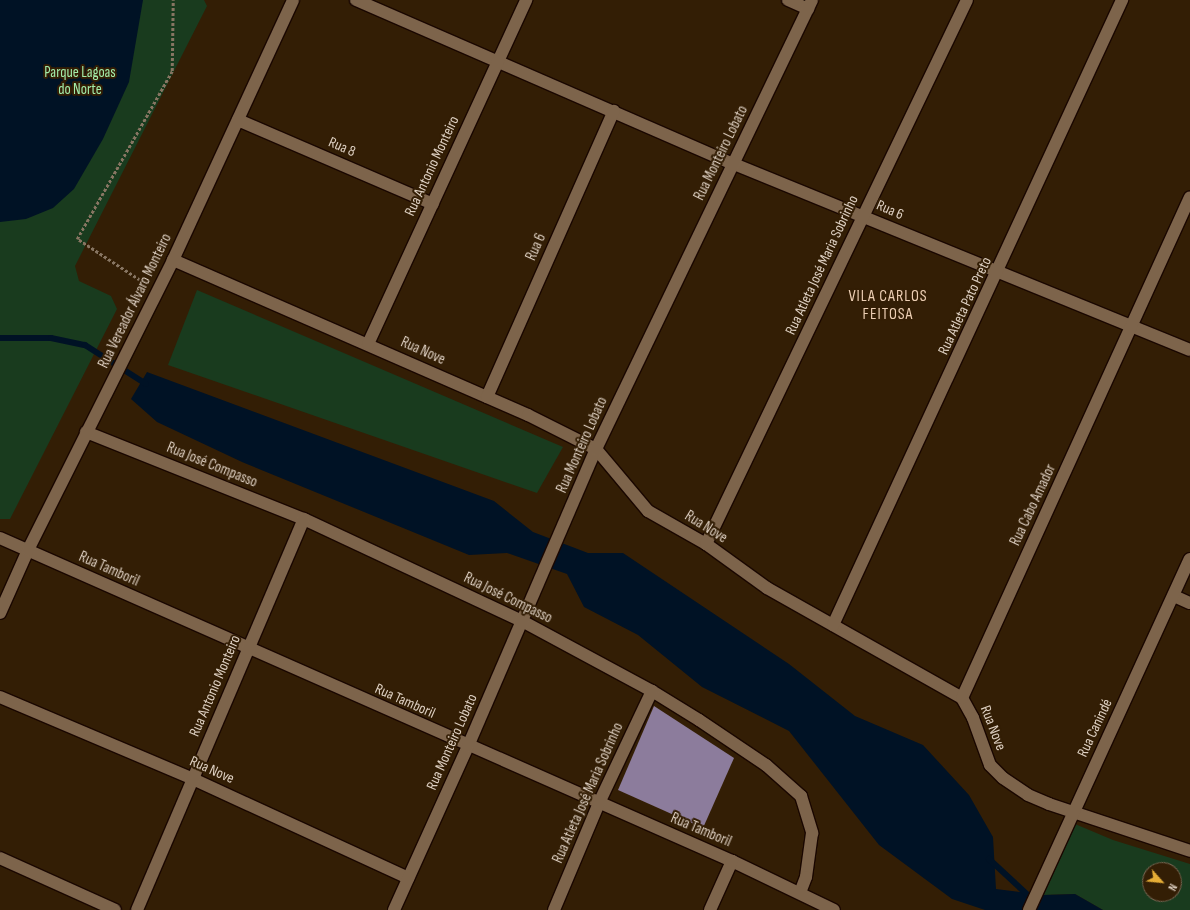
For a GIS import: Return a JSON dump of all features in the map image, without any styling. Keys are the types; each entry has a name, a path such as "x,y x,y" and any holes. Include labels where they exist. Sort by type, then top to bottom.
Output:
{"street":[{"name":"Rua Vereador Álvaro Monteiro","path":"0,613 28,550 86,432 158,292 293,0"},
{"name":"Rua 6","path":"356,0 734,164 1190,350"},
{"name":"Rua Antonio Monteiro","path":"368,344 526,0"},
{"path":"788,0 810,4"},
{"name":"Rua Atleta José Maria Sobrinho","path":"706,544 968,0"},
{"name":"Rua Atleta Pato Preto","path":"833,625 998,272 1122,0"},
{"name":"Rua Monteiro Lobato","path":"394,910 468,746 596,449 810,4"},
{"name":"Rua 6","path":"487,397 614,111"},
{"name":"Rua 8","path":"238,120 433,204"},
{"path":"1132,326 1190,197"},
{"name":"Rua Nove","path":"173,260 487,397 596,449 648,511 706,544 767,588 962,698 973,718 990,765 1003,778 1028,795 1190,851"},
{"name":"Rua Cabo Amador","path":"962,698 1132,326"},
{"name":"Rua José Compasso","path":"86,432 304,519 522,621 652,691 766,765 801,796 812,833 806,877 800,893"},
{"name":"Rua Antonio Monteiro","path":"137,910 304,519"},
{"path":"0,538 28,550"},
{"name":"Rua Tamboril","path":"28,550 248,649 732,861 834,910"},
{"name":"Rua Canindé","path":"1029,910 1190,559"},
{"path":"1174,596 1190,603"},
{"name":"Rua Atleta José Maria Sobrinho","path":"554,910 599,803 652,691"},
{"name":"Rua Nove","path":"0,697 193,779 408,878"},
{"path":"0,858 115,910"},
{"path":"710,910 732,861"}],"path":[{"path":"158,292 77,239 172,71 173,0"}],"green space":[{"name":"Parque Lagoas do Norte","path":"0,0 204,0 207,6 75,266 79,281 111,296 117,309 10,519 0,519"},
{"path":"197,290 563,447 537,493 168,365"},
{"path":"1075,824 1113,840 1190,864 1190,910 1103,910 1075,894 1043,895"}],"water":[{"path":"0,0 143,0 129,82 103,139 74,189 53,208 26,219 0,222"},
{"path":"147,372 494,501 533,532 588,553 623,553 789,664 855,716 923,745 969,795 993,837 996,889 1043,895 1075,894 1103,910 985,910 952,899 879,845 789,731 702,687 638,635 584,607 567,574 507,553 469,555 242,462 157,422 131,399"}],"building":[{"path":"654,706 734,758 703,828 618,790"}],"waterway":[{"path":"0,338 51,338 85,345 146,384"},
{"path":"989,859 1031,898"}],"district":[{"name":"VILA CARLOS FEITOSA","path":"888,306"}]}
